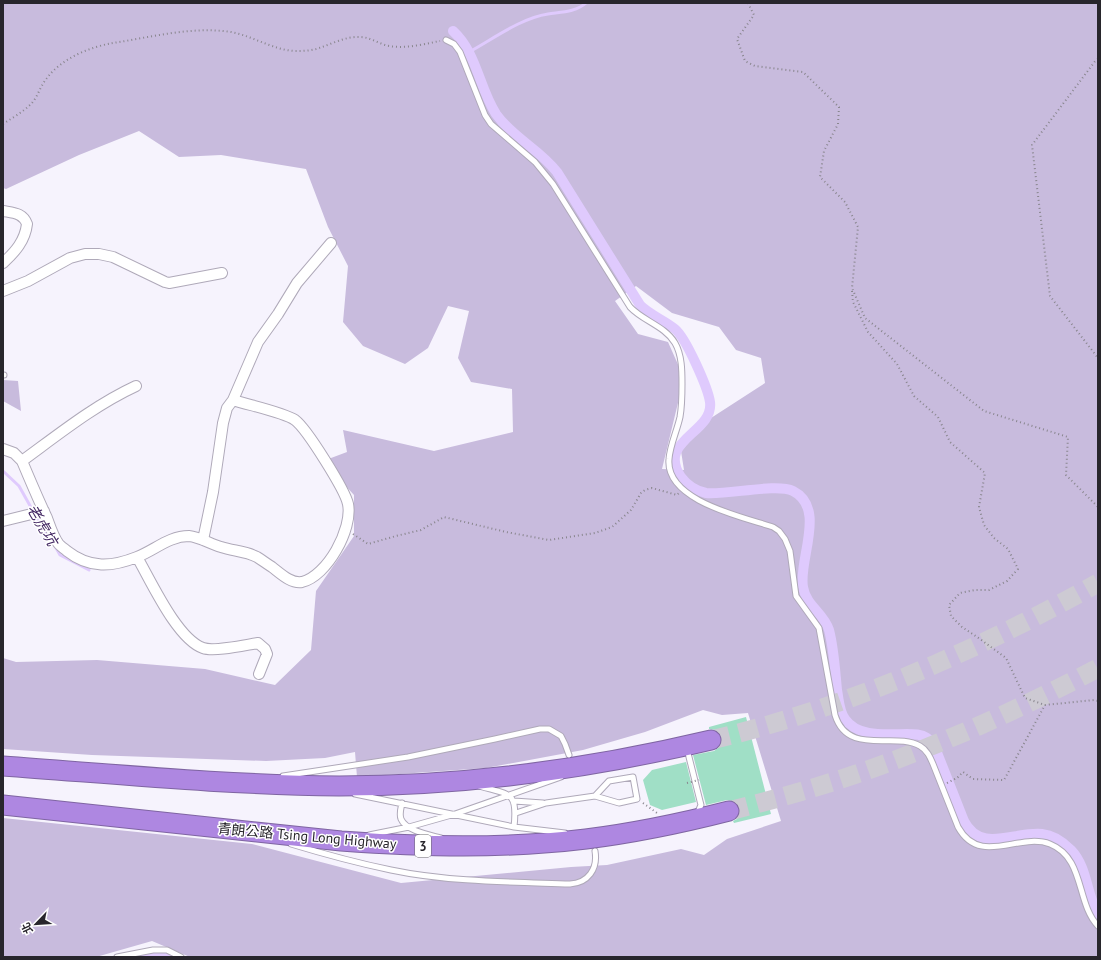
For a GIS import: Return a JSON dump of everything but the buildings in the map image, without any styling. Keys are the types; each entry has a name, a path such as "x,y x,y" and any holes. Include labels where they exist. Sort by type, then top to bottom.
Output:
{"highway":[{"path":"3,766 242,782 308,785 370,785 460,781 519,775 568,762 600,763 711,740"},
{"name":"青朗公路 Tsing Long Highway","path":"3,805 341,841 397,845 474,846 560,842 606,836 694,820 729,811"}],"street":[{"path":"3,211 19,214 27,224 22,242 14,254 3,263"},
{"path":"203,540 213,492 223,423 227,408 233,400 258,342 278,314 297,283 331,243"},
{"path":"3,291 28,281 70,258 85,254 99,254 113,257 169,283 222,273"},
{"path":"22,461 97,407 118,394 136,386"},
{"path":"3,449 14,453 22,461 42,512 59,544 72,555 93,565 119,564 138,557 172,539 188,536 196,537 220,547 252,554 293,582 308,579 326,564 337,548 348,521 348,508 345,495 318,450 303,429 294,420 286,416 233,400"},
{"path":"3,521 42,512"},
{"path":"138,557 176,624 187,637 203,648 208,649 258,643 265,649 266,654 259,674"}],"lane":[{"path":"446,40 454,44 460,52 485,115 491,124 535,162 553,184 630,307 637,314 669,334 679,350 682,372 682,394 680,418 669,459 671,472 682,489 695,499 715,508 773,527 785,539 790,551 796,596 819,628 835,715 841,728 852,736 864,740 908,742 920,746 928,754 958,827 963,836 972,843 992,847 1040,842 1052,845 1060,850 1070,860 1075,868 1087,910 1098,926"},
{"path":"279,777 408,757 540,728 549,729 561,736 565,744 568,762"},
{"path":"683,747 688,753 701,805 694,820"},
{"path":"341,841 409,827 455,814 600,763"},
{"path":"516,813 546,803 595,796 619,803 637,799 633,777 609,781 595,796"},
{"path":"242,782 272,778"},
{"path":"460,781 510,795 514,801 516,813 514,827"},
{"path":"308,785 514,827 572,834 606,836"},
{"path":"514,801 546,803"},
{"path":"402,803 400,816 409,827 419,832 474,846"},
{"path":"241,830 278,841"},
{"path":"286,843 377,867 411,874 462,879 570,884 583,881 591,874 596,864 595,851"},
{"path":"117,957 153,950 167,950 181,957"}],"path":[{"path":"748,3 754,15 737,39 744,60 755,66 804,72 839,107 838,124 824,151 820,177 845,202 858,227 852,288 853,302 868,332 897,364 914,396 938,416 950,442 985,473 979,507 984,525 994,538 1008,549 1018,568 1007,581 989,590 975,590 960,593 949,605 951,616 962,627 1006,658 1025,698 1045,705 1094,700 1098,701"},
{"path":"3,124 30,105 46,78 57,68 89,49 113,42 194,31 231,32 280,49 295,51 313,50 354,37 367,38 386,45 396,46 412,46 446,40"},
{"path":"1098,59 1032,145 1050,296 1098,358"},
{"path":"852,288 864,318 984,411 1068,437 1066,475 1098,507"},
{"path":"344,532 350,532 368,544 421,530 444,517 506,532 549,540 595,534 612,527 631,510 641,493 645,490 652,488 677,495 682,489"},
{"path":"941,785 957,778 963,772 974,779 1004,780 1045,705"},
{"path":"687,783 700,780"},
{"path":"637,799 659,815"}],"shaded area":[{"path":"3,3 1098,3 1098,957 190,957 152,941 96,957 3,957 3,818 252,844 401,883 607,865 681,849 704,855 727,839 781,821 748,713 722,715 703,710 645,732 583,750 486,768 357,777 355,752 325,758 266,761 92,755 3,749 3,658 16,662 97,660 205,669 275,685 311,650 316,591 354,536 354,495 323,461 347,452 343,430 434,451 513,432 512,389 471,382 458,358 469,311 448,306 428,348 405,364 363,346 343,322 348,266 328,227 306,169 221,155 179,157 139,131 79,155 6,189 3,188","holes":["636,286 672,313 719,327 736,350 761,358 765,383 711,418 681,451 684,470 662,469 684,378 668,342 638,334 615,301"]},
{"path":"3,380 18,381 21,411 3,401"}],"waterway":[{"path":"469,52 517,24 538,16 573,10 586,3"},
{"path":"453,31 461,40 473,60 485,93 496,114 510,130 542,156 557,172 640,305 648,312 675,329 685,342 696,364 710,402 709,413 704,422 680,445 676,454 675,464 681,477 692,487 706,493 776,488 793,491 803,499 808,509 810,522 804,563 803,587 811,604 827,624 829,630 837,690 845,719 857,729 873,734 915,734 929,739 936,750 964,821 971,831 979,837 989,839 1031,834 1042,834 1054,837 1071,850 1077,857 1098,914"},
{"name":"老虎坑","path":"3,471 19,486 33,511"},
{"name":"老虎坑","path":"35,516 51,540"},
{"name":"老虎坑","path":"55,546 60,555 89,570"},
{"path":"137,957 162,954 174,957"}],"tunnel":[{"path":"711,740 811,712 910,675 1005,632 1098,583"},
{"path":"729,811 817,787 927,748 985,723 1098,668"}]}
